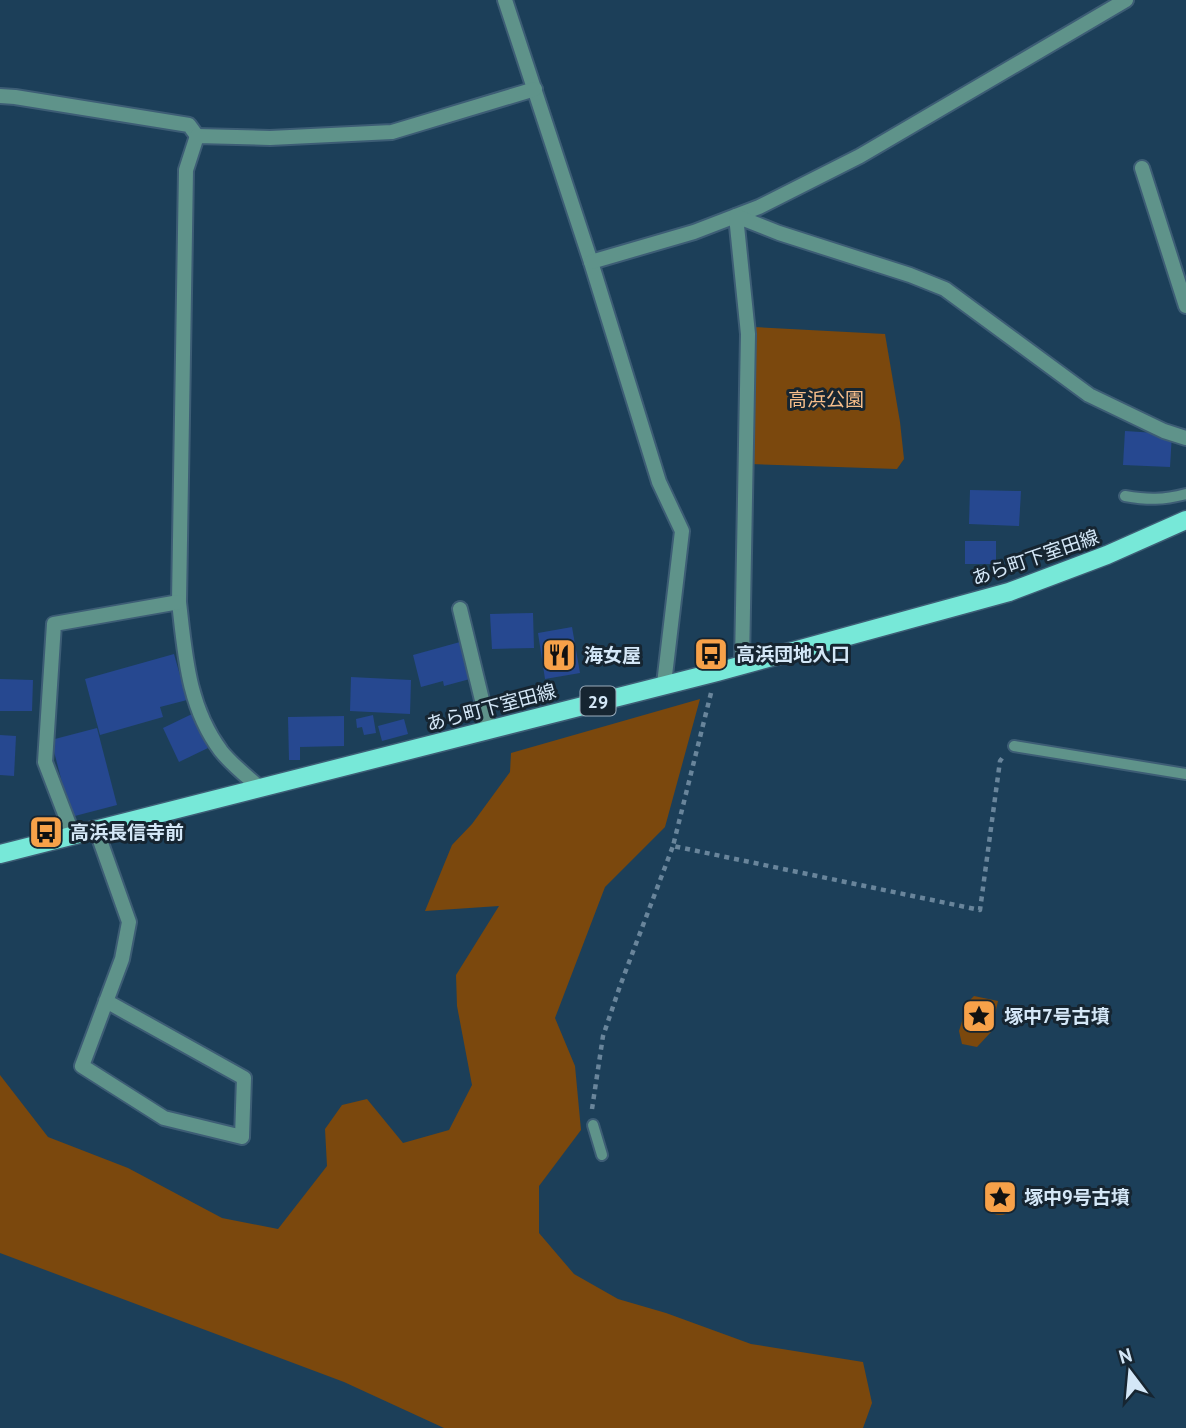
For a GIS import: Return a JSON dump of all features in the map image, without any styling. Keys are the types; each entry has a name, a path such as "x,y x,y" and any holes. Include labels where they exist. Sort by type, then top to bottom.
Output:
{"main road":[{"name":"あら町下室田線","path":"5,851 261,789 717,672 1010,592 1107,555 1186,520"}],"street":[{"path":"505,0 591,262 659,482 682,531 664,684"},
{"path":"591,262 694,232 736,216 860,156 1124,1"},
{"path":"197,136 271,138 392,132 535,89"},
{"path":"0,96 189,125 197,136"},
{"path":"197,136 186,170 180,602 186,666 200,715 222,753 261,789"},
{"path":"1142,168 1186,306"},
{"path":"736,216 945,289 1089,396 1164,431 1186,438"},
{"path":"736,216 748,334 742,663"},
{"path":"74,835 46,762 54,624 180,602"},
{"path":"460,609 489,729"},
{"path":"96,829 129,922 122,959 106,1000 82,1066 164,1118 242,1137 244,1078 106,1000"}],"lane":[{"path":"1125,496 1147,500 1186,494"},
{"path":"1014,746 1186,774"},
{"path":"593,1125 601,1155"}],"path":[{"path":"593,1125 592,1102 603,1035 673,846 717,672"},
{"path":"673,846 980,910 1000,761 1014,746"}],"green space":[{"name":"高浜公園","path":"754,327 885,334 904,459 897,469 750,464"},
{"path":"700,699 665,827 605,887 555,1018 575,1066 581,1130 539,1186 539,1233 574,1274 618,1299 666,1313 751,1344 863,1362 872,1403 863,1428 444,1428 344,1382 0,1253 0,1075 48,1137 128,1168 222,1218 278,1229 327,1166 325,1129 342,1105 367,1099 403,1143 449,1130 472,1085 457,1006 456,975 499,906 425,911 452,845 472,824 510,772 511,753"},
{"name":"塚中7号古墳","path":"974,996 998,1001 991,1032 977,1047 962,1044 959,1031 968,1002"},
{"name":"塚中9号古墳","path":"1000,1183 1011,1188 1016,1199 1011,1210 1000,1215 989,1210 984,1199 989,1188"}],"building":[{"path":"1125,431 1172,434 1170,467 1123,465"},
{"path":"970,490 1021,491 1019,526 969,524"},
{"path":"965,541 996,541 996,564 965,564"},
{"path":"533,613 534,648 492,649 490,614"},
{"path":"572,627 580,673 545,679 538,633"},
{"path":"460,642 470,679 444,686 443,681 421,687 413,655"},
{"path":"174,654 187,700 160,707 163,717 100,735 85,679"},
{"path":"351,677 411,680 410,714 350,711"},
{"path":"0,679 33,680 32,711 0,711"},
{"path":"192,714 208,748 179,762 163,728"},
{"path":"373,715 376,733 364,735 362,727 357,728 356,719"},
{"path":"344,716 344,746 300,747 300,760 289,760 288,717"},
{"path":"404,719 408,734 382,741 378,726"},
{"path":"97,728 117,805 71,817 51,740"},
{"path":"0,735 16,736 14,776 0,775"}],"place":[{"name":"高浜団地入口","path":"711,654"},
{"name":"海女屋","path":"559,655"},
{"name":"高浜長信寺前","path":"46,832"},
{"name":"塚中7号古墳","path":"979,1016"},
{"name":"塚中9号古墳","path":"1000,1197"}]}
